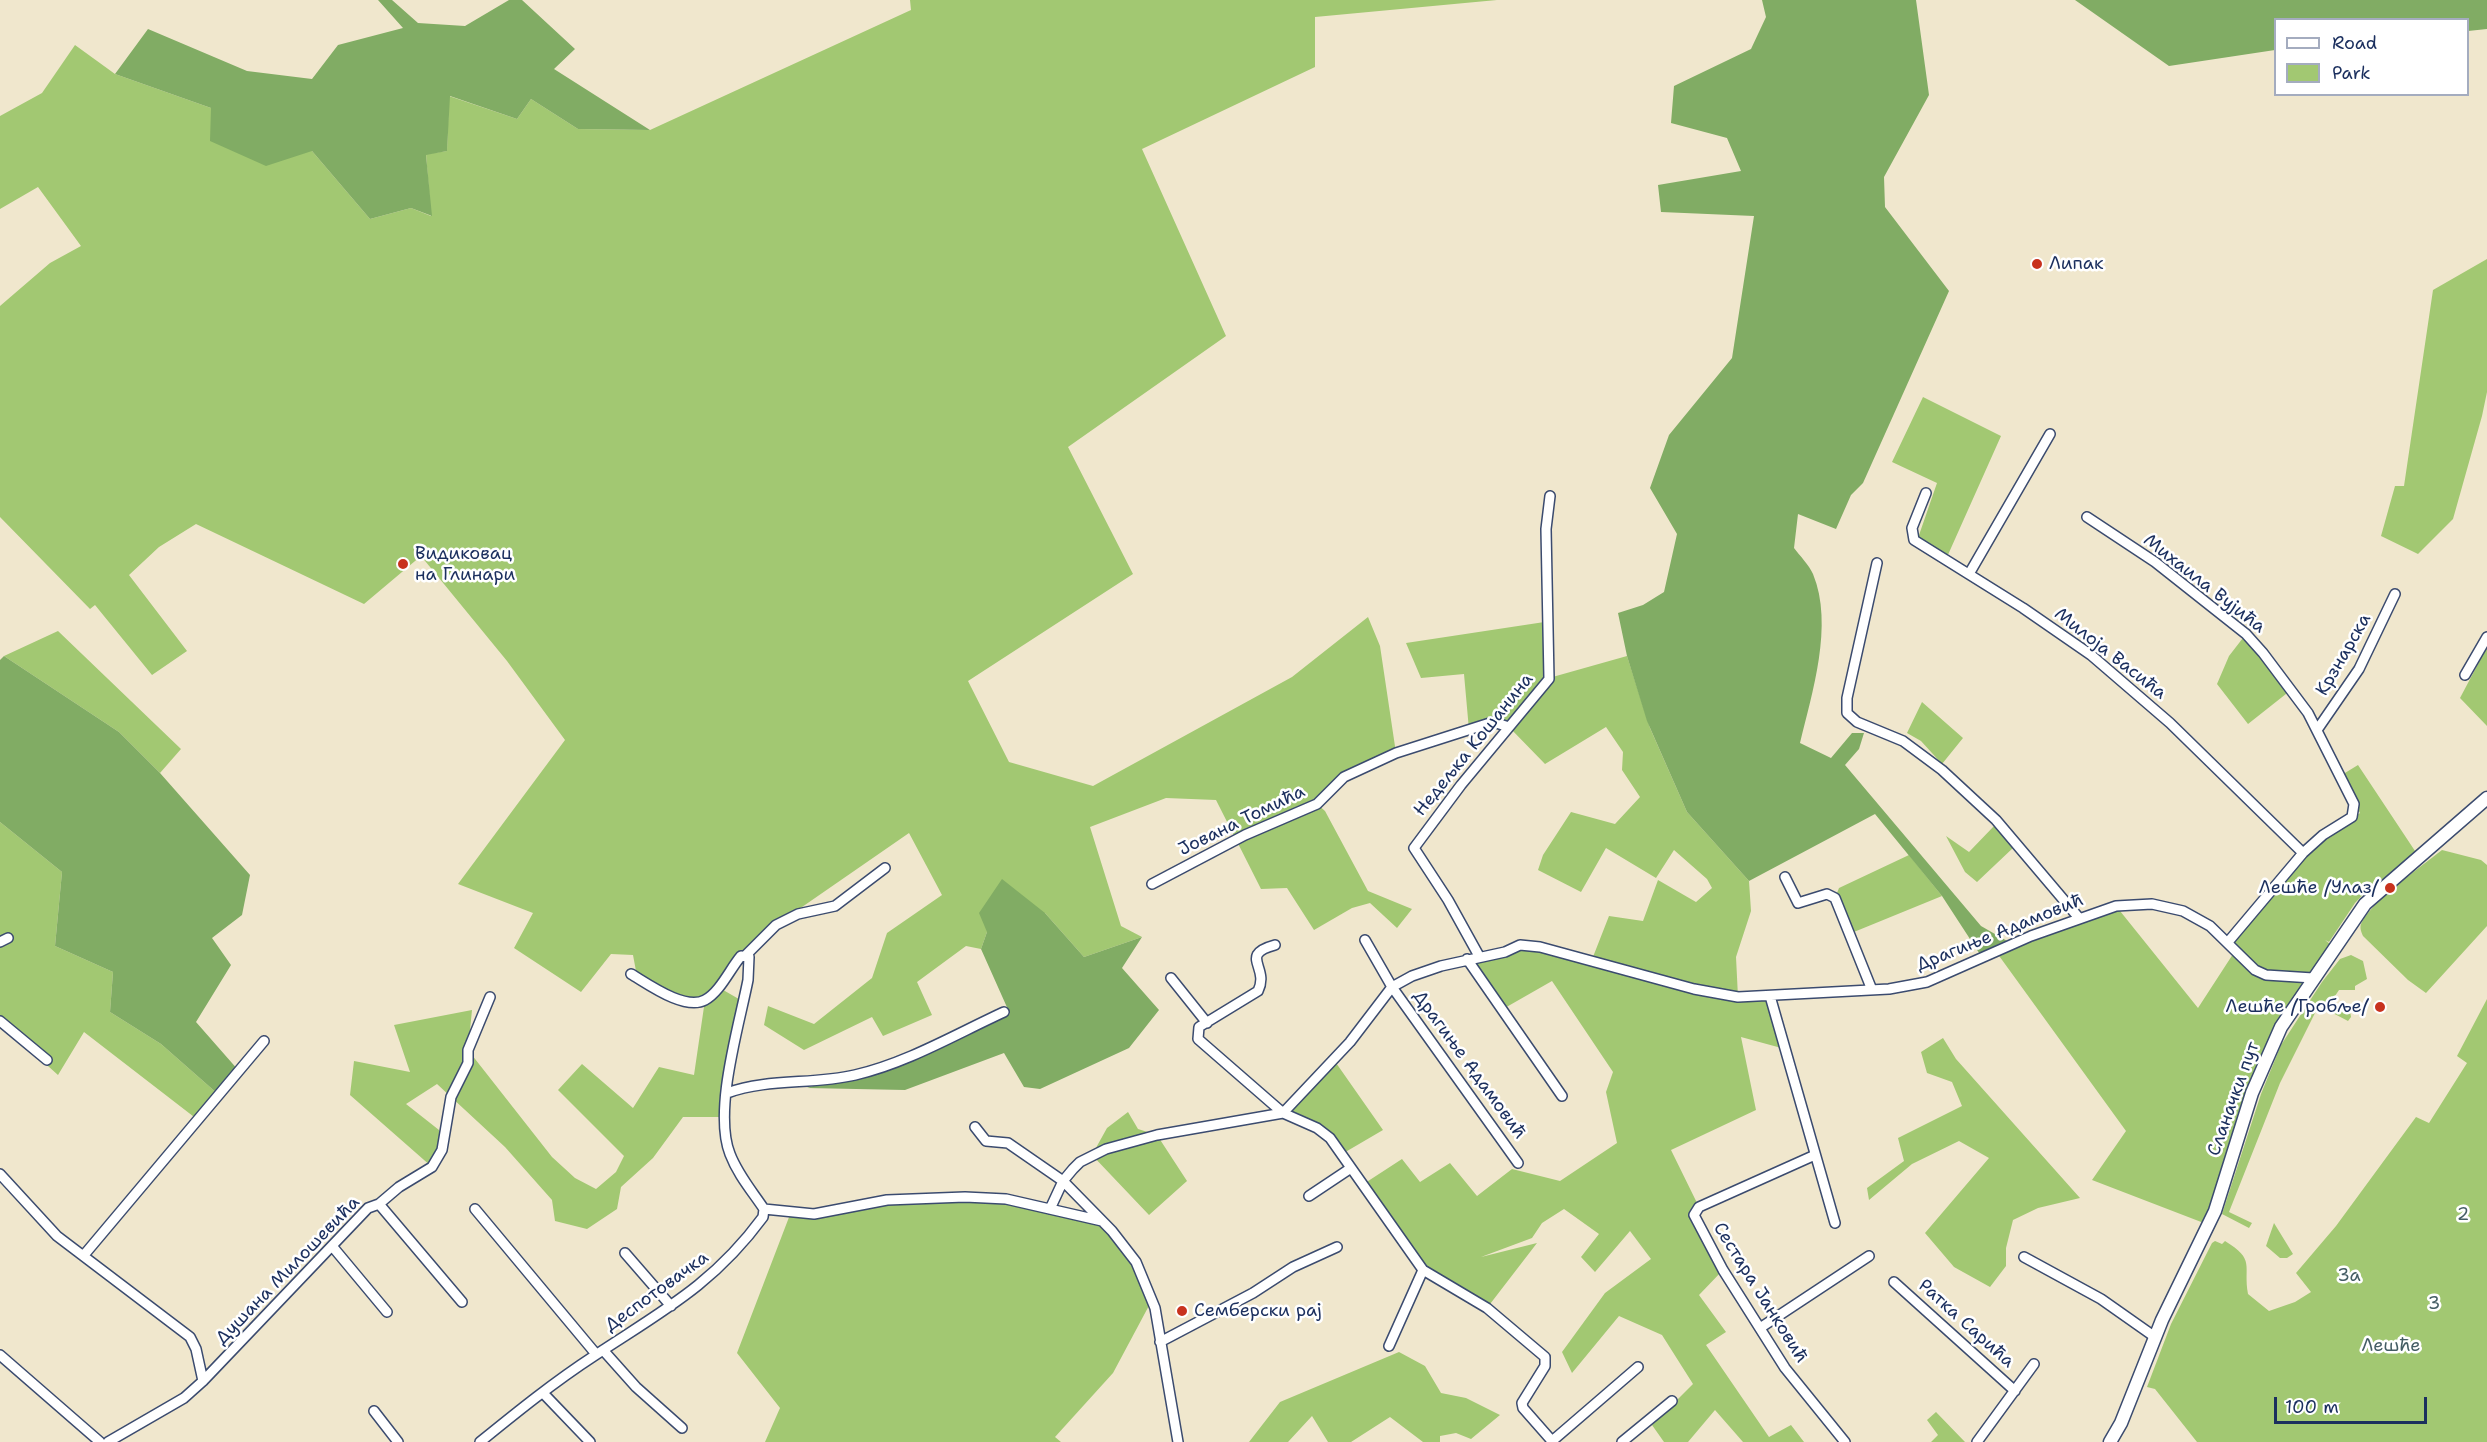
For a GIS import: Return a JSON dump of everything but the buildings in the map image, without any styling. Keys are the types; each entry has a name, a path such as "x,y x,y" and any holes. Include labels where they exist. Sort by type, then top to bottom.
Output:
{"street":[{"path":"1969,574 2050,434"},
{"name":"Милоја Васића","path":"1926,493 1912,528 1912,537 2067,637 2109,669 2170,723 2302,853"},
{"name":"Недељка Кошанина","path":"1479,956 1448,900 1414,848 1549,679 1546,529 1550,496"},
{"name":"Михаила Вујића","path":"2087,517 2155,562 2246,634 2298,698 2317,730 2355,809 2348,821 2323,835 2302,853 2228,942"},
{"path":"1878,563 1847,698 1847,713 1864,726 1903,741 1942,770 1996,820 2079,918"},
{"name":"Крзнарска","path":"2317,730 2359,669 2395,594"},
{"path":"2465,675 2487,637"},
{"name":"Јована Томића","path":"1152,884 1245,835 1317,804 1344,777 1395,753 1493,722 1509,727"},
{"name":"Сланачки пут","path":"2110,1442 2121,1423 2155,1337 2215,1211 2252,1093 2281,1027 2358,912 2379,889 2436,844 2487,798"},
{"path":"631,974 657,990 693,1003 705,1000 739,958 746,955 776,925 798,914 835,906 885,868"},
{"path":"1785,877 1798,903 1827,894 1835,898 1872,990"},
{"name":"Драгиње Адамовић","path":"1283,1113 1350,1042 1392,987 1412,976 1467,959 1506,951 1520,945 1540,947 1694,989 1738,997 1872,990 1927,982 2079,918 2126,904 2163,905 2194,916 2210,926 2248,965 2266,975 2313,978"},
{"path":"1365,940 1392,987"},
{"path":"1275,945 1261,948 1257,953 1256,961 1261,978 1257,991 1197,1031 1201,1044 1283,1113 1317,1128 1330,1138 1423,1270 1487,1308 1545,1357 1545,1366 1522,1403 1523,1408 1551,1442 1638,1367"},
{"path":"746,955 750,963 748,980 723,1117 730,1154 748,1189 764,1209 813,1214 887,1200 965,1197 1006,1199 1102,1221"},
{"path":"1467,959 1562,1096"},
{"path":"1171,978 1207,1023"},
{"name":"Драгиње Адамовић","path":"1392,987 1518,1163"},
{"path":"1770,996 1835,1223"},
{"name":"Душана Милошевића","path":"108,1442 184,1398 203,1381 368,1208 379,1204 399,1187 432,1167 442,1150 451,1097 468,1063 468,1050 490,997"},
{"path":"727,1093 749,1085 853,1076 884,1067 1004,1012"},
{"path":"0,1021 47,1060"},
{"path":"84,1255 264,1041"},
{"path":"1050,1209 1063,1181 1080,1162 1106,1149 1156,1135 1218,1127 1283,1113"},
{"path":"975,1127 987,1141 1008,1143 1063,1181 1123,1243 1136,1262 1152,1300 1178,1442"},
{"name":"Сестара Јанковић","path":"1815,1155 1695,1211 1708,1245 1760,1328 1804,1394 1841,1441"},
{"path":"1309,1196 1351,1168"},
{"path":"0,1174 57,1236 190,1337 196,1349 203,1381"},
{"path":"379,1204 462,1302"},
{"path":"475,1209 600,1352 636,1388 682,1428"},
{"name":"Деспотовачка","path":"480,1442 600,1352 671,1306 724,1264 763,1217 764,1209"},
{"path":"332,1246 387,1312"},
{"path":"1160,1342 1253,1293 1287,1270 1337,1247"},
{"path":"625,1253 671,1306"},
{"path":"1760,1328 1869,1256"},
{"path":"2024,1257 2101,1299 2155,1337"},
{"path":"1389,1346 1423,1270"},
{"name":"Ратка Сарића","path":"1894,1282 2015,1391"},
{"path":"0,1355 100,1442"},
{"name":"Ратка Сарића","path":"1977,1442 2034,1364"},
{"path":"543,1393 590,1442"},
{"path":"1622,1442 1672,1401"},
{"path":"374,1411 398,1442"}],"green space":[{"path":"378,0 392,0 418,23 465,26 509,0 522,0 575,49 554,69 650,130 578,129 531,99 517,119 450,96 447,151 426,155 432,216 411,208 370,219 312,151 266,166 210,141 211,108 115,74 148,29 247,71 312,79 338,45 403,28"},
{"path":"910,0 1497,0 1315,17 1315,67 1142,149 1226,336 1068,447 1133,574 968,681 1009,762 1093,786 1292,677 1368,617 1380,646 1396,753 1344,777 1317,804 1325,811 1368,891 1412,909 1397,928 1370,903 1352,908 1314,930 1287,888 1261,889 1216,800 1166,798 1090,827 1121,926 1142,937 1084,957 1045,913 987,932 981,949 966,946 917,982 932,1015 883,1036 872,1017 804,1050 764,1025 768,1006 814,1024 872,978 887,933 942,895 909,833 776,925 718,987 744,1002 723,1117 683,1117 653,1158 621,1187 617,1209 587,1229 555,1221 552,1200 505,1147 437,1084 406,1104 439,1130 442,1150 432,1167 350,1095 354,1061 410,1072 394,1025 472,1010 468,1050 552,1157 575,1178 596,1189 616,1172 624,1156 558,1090 582,1064 633,1108 659,1067 694,1075 705,1000 683,1001 636,971 633,955 611,954 581,992 514,948 533,913 458,884 565,740 507,661 421,556 364,604 196,524 159,547 129,575 187,651 152,675 95,605 90,609 0,517 0,306 50,263 81,246 38,187 0,209 0,116 42,93 75,45 115,74 211,108 312,151 370,219 411,208 431,216 426,154 447,151 449,96 517,119 531,99 578,129 650,130 911,10"},
{"path":"1762,0 1916,0 1929,95 1884,177 1885,207 1949,291 1863,483 1851,495 1836,529 1798,514 1794,548 1813,574 1822,615 1819,659 1800,743 1831,758 1852,733 1864,733 1859,749 1845,765 1981,926 2014,945 1983,959 1942,896 1875,814 1749,881 1687,812 1647,721 1627,656 1618,613 1643,605 1664,592 1677,534 1650,488 1669,435 1732,358 1754,216 1661,212 1658,185 1741,171 1727,138 1671,123 1674,86 1751,49 1766,17"},
{"path":"2075,0 2487,0 2487,29 2469,31 2469,18 2274,18 2274,50 2169,66"},
{"path":"2487,259 2487,392 2482,416 2453,519 2418,554 2381,536 2395,486 2404,486 2433,290"},
{"path":"1923,397 2001,436 1947,557 1918,538 1937,483 1892,462"},
{"path":"1551,621 1549,678 1627,656 1650,728 1687,812 1749,881 1751,911 1736,957 1738,997 1770,996 1785,1049 1741,1037 1756,1110 1671,1150 1699,1207 1695,1211 1723,1270 1699,1295 1726,1332 1706,1345 1769,1437 1791,1425 1804,1442 1743,1442 1715,1410 1688,1442 1664,1442 1652,1425 1693,1384 1662,1335 1619,1316 1572,1373 1562,1352 1605,1293 1651,1259 1630,1231 1595,1272 1581,1257 1599,1234 1564,1209 1542,1223 1532,1238 1481,1257 1537,1243 1487,1308 1434,1278 1362,1185 1402,1159 1420,1182 1450,1163 1477,1196 1512,1169 1560,1181 1617,1143 1606,1092 1613,1072 1552,981 1503,1009 1467,959 1520,945 1591,962 1609,916 1643,921 1658,880 1696,902 1712,888 1707,879 1674,850 1656,878 1606,848 1581,892 1538,870 1543,855 1571,812 1615,824 1640,797 1622,770 1623,752 1606,727 1545,764 1509,727 1499,723 1469,730 1464,674 1421,678 1406,643"},
{"path":"58,631 181,749 160,773 119,732 4,656"},
{"path":"2246,634 2291,690 2248,724 2217,684 2229,656"},
{"path":"2487,647 2487,726 2460,698"},
{"path":"4,656 119,732 160,773 250,875 242,915 212,938 231,965 196,1022 239,1071 219,1095 161,1044 110,1012 113,972 55,946 62,872 0,822 0,660"},
{"path":"1922,702 1963,738 1942,764 1921,741 1907,733"},
{"path":"2358,765 2419,857 2379,889 2373,884 2355,903 2329,942 2325,940 2334,947 2281,1027 2209,1225 2092,1180 2126,1131 1997,953 2116,906 2198,1008 2235,951 2228,942 2303,853 2360,813 2340,776"},
{"path":"0,822 62,872 55,946 113,972 110,1012 161,1044 219,1095 198,1120 84,1032 58,1075 0,1023"},
{"path":"1995,825 2014,847 1977,882 1965,872 1946,836 1969,852"},
{"path":"2442,850 2481,860 2487,865 2487,926 2426,993 2408,980 2363,936 2361,926 2376,904"},
{"path":"1909,855 1942,896 1849,934 1835,898 1839,888"},
{"path":"1002,879 1045,913 1084,957 1142,937 1122,968 1159,1010 1129,1048 1040,1089 1024,1087 1004,1053 905,1090 807,1088 894,1060 1010,1014 981,949 987,932 979,913"},
{"path":"2351,955 2363,961 2367,979 2355,986 2355,990 2339,990 2327,1008 2350,1011 2351,1017 2348,1021 2327,1010 2317,1009 2280,1083 2229,1212 2252,1223 2249,1228 2222,1214 2261,1094 2281,1045 2322,982 2340,959"},
{"name":"Лешће","path":"2487,999 2487,1442 2197,1442 2155,1389 2147,1387 2171,1324 2212,1243 2215,1241 2222,1244 2225,1241 2241,1253 2245,1258 2248,1294 2269,1311 2295,1302 2311,1292 2296,1273 2336,1226 2416,1117 2429,1123 2467,1063 2457,1056"},
{"path":"1943,1038 1956,1059 2080,1198 2038,1208 2013,1220 2006,1248 2006,1266 1990,1287 1954,1267 1925,1233 1989,1158 1959,1141 1912,1164 1869,1200 1867,1188 1904,1161 1898,1138 1962,1106 1952,1082 1927,1073 1921,1052"},
{"path":"1334,1060 1383,1130 1342,1154 1330,1138 1283,1113"},
{"path":"1128,1112 1138,1129 1157,1135 1187,1181 1149,1215 1092,1155 1107,1128"},
{"path":"1006,1199 1102,1221 1123,1243 1152,1300 1113,1373 1055,1437 1061,1442 765,1442 780,1408 737,1353 791,1212 806,1214 878,1201"},
{"path":"2274,1223 2293,1254 2287,1258 2280,1258 2266,1246"},
{"path":"1399,1352 1425,1366 1441,1393 1466,1398 1500,1415 1471,1439 1456,1433 1440,1436 1440,1442 1423,1442 1390,1417 1351,1442 1328,1442 1312,1416 1288,1442 1249,1442 1280,1402"},
{"path":"1936,1412 1965,1442 1931,1442 1938,1435 1927,1420"}],"place":[{"name":"Липак","path":"2037,264"},
{"name":"Видиковац на Глинари","path":"403,564"},
{"name":"Лешће /Улаз/","path":"2390,888"},
{"name":"Лешће /Гробље/","path":"2380,1007"},
{"name":"Семберски рај","path":"1182,1311"}],"park label":[{"name":"2","path":"2463,1215"},
{"name":"3a","path":"2349,1276"},
{"name":"3","path":"2434,1304"}]}
